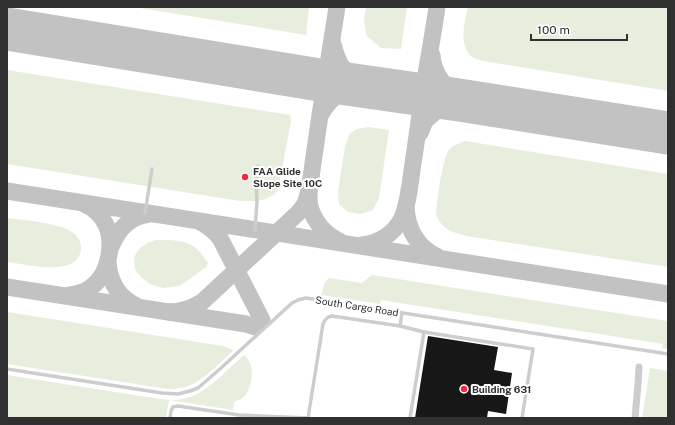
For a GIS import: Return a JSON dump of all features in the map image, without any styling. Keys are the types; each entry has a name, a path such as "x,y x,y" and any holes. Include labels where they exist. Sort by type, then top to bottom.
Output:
{"street":[{"path":"635,418 639,367"}],"lane":[{"path":"255,230 258,166"},
{"path":"145,213 152,169"},
{"name":"South Cargo Road","path":"7,369 162,394 178,394 198,388 292,303 306,298 668,354"},
{"path":"400,326 402,313"},
{"path":"170,418 173,407 178,406 238,417 308,418 323,324 324,320 332,316 533,349 522,418"},
{"path":"410,418 424,332"}],"green space":[{"path":"134,7 309,7 306,35"},
{"path":"366,7 407,7 401,49 381,48 366,35 364,19"},
{"path":"468,7 668,7 668,91 475,59 466,49 463,37"},
{"path":"7,70 290,115 291,121 278,190 265,199 256,201 240,201 7,164"},
{"path":"369,127 389,130 379,198 373,210 361,214 348,212 339,204 338,192 345,146 350,134 357,129"},
{"path":"465,141 668,174 668,267 466,236 448,229 441,223 436,214 442,172 446,156 450,148"},
{"path":"7,218 50,224 72,232 78,238 81,245 81,250 77,259 70,264 61,267 37,266 7,262"},
{"path":"156,240 178,241 194,246 208,263 206,267 180,286 163,288 150,284 141,277 135,269 134,257 139,249 147,243"},
{"path":"372,275 668,321 668,349 662,348 663,344 381,300 380,304 321,295 325,282 329,278 362,283"},
{"path":"7,312 223,346 234,350 216,367 195,383 174,389 7,364"},
{"path":"244,355 249,360 251,366 251,381 246,395 234,402 233,410 169,400 166,418 7,418 7,375 175,400 191,397 200,392 213,383"},
{"path":"650,368 668,371 668,418 642,418"}],"building":[{"name":"Building 631","path":"428,336 498,347 494,370 512,373 506,414 488,411 487,418 415,418"}],"taxiway":[{"path":"168,312 186,310 202,302 298,213 305,204 309,191 337,7"},
{"path":"362,245 380,240 390,234 398,225 404,214 437,7"},
{"path":"321,114 329,102 339,94 350,89 364,86 347,74 343,69 337,58 333,44"},
{"path":"420,133 425,121 435,112 459,100 449,91 441,80 435,68 432,55"},
{"path":"7,191 668,294"},
{"path":"309,191 310,207 318,223 326,232 341,242"},
{"path":"70,295 85,291 98,281 107,265 109,255 110,239 106,225 97,213 84,204"},
{"path":"406,206 408,222 414,236 424,248 438,257"},
{"path":"111,247 117,235 125,225 136,218 149,214"},
{"path":"200,222 206,225 220,238 262,320"},
{"path":"108,263 111,277 116,289 125,299 137,306"},
{"path":"7,287 246,324 255,327"}],"runway":[{"path":"7,29 326,81 459,100 668,133"}],"place":[{"name":"FAA Glide Slope Site 10C","path":"245,177"},
{"name":"Building 631","path":"464,389"}]}
